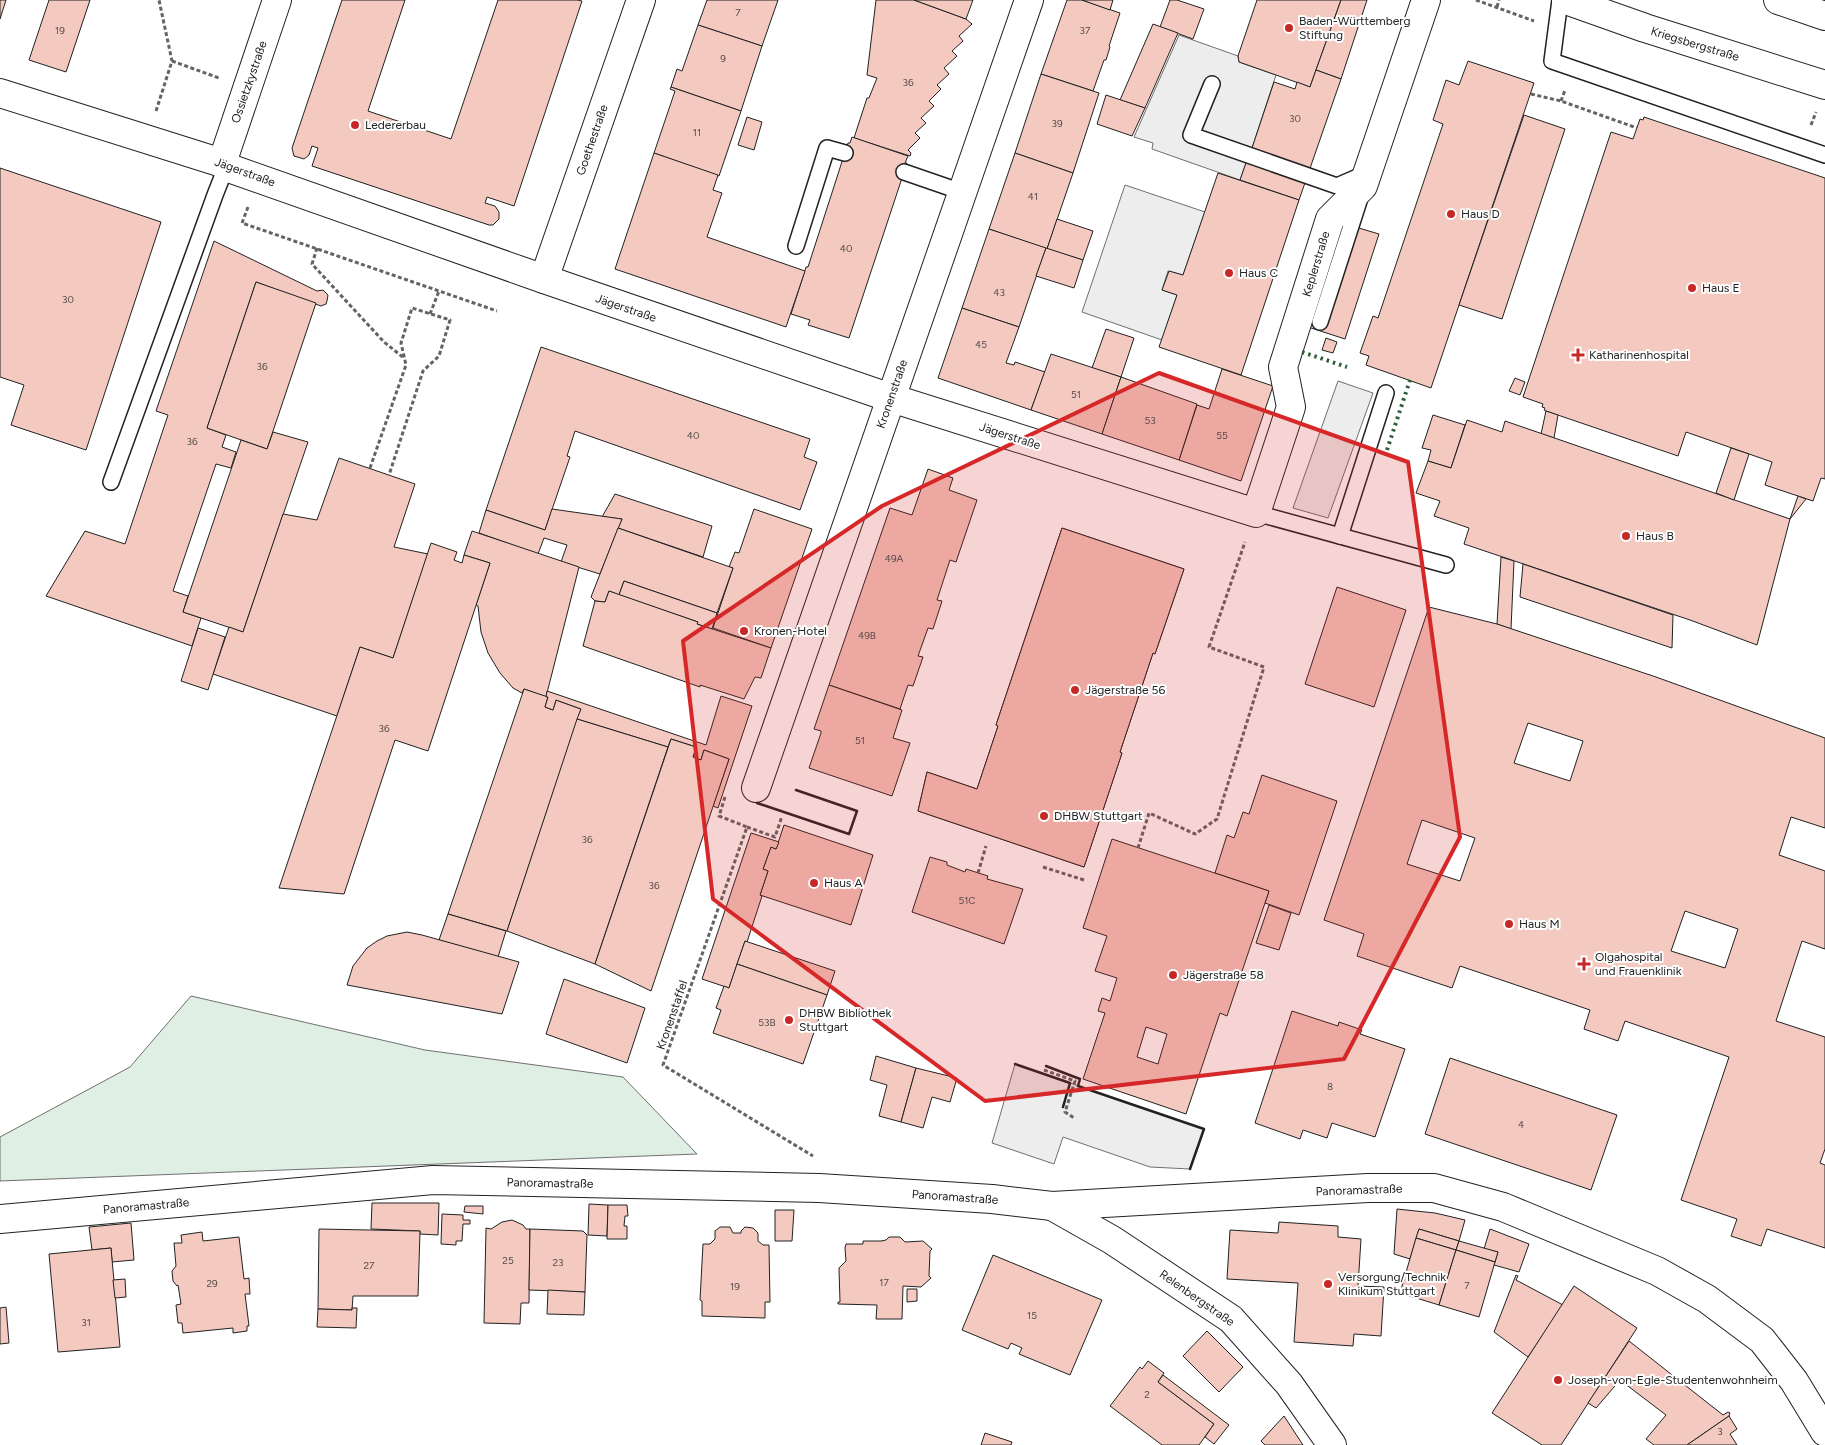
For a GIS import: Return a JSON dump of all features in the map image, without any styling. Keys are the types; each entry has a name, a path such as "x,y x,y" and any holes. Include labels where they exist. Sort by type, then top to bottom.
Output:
{"street":[{"name":"Ossietzkystraße","path":"224,165 247,88 277,0"},
{"name":"Goethestraße","path":"544,279 641,0"},
{"name":"Kronenstraße","path":"756,788 1029,0"},
{"name":"Keplerstraße","path":"1256,513 1291,407 1283,368 1330,219 1366,179 1426,0"},
{"name":"Kriegsbergstraße","path":"1566,0 1645,28 1825,85"},
{"path":"1778,0 1825,16"},
{"name":"Jägerstraße","path":"0,93 224,165 544,279 891,398 1256,513"},
{"name":"Panoramastraße","path":"0,1218 433,1180 819,1188 992,1199 1052,1206 1368,1188 1434,1188 1503,1208 1657,1271 1707,1298 1762,1340 1794,1381 1825,1432"},
{"name":"Relenbergstraße","path":"1052,1206 1112,1240 1231,1319 1289,1384 1332,1445"}],"lane":[{"path":"1560,0 1552,61 1825,156"},
{"path":"1212,84 1191,135 1337,186 1366,179"},
{"path":"796,246 827,148 845,153"},
{"path":"111,482 224,165"},
{"path":"904,172 962,192"},
{"path":"1320,322 1366,179"},
{"path":"1340,536 1386,393"},
{"path":"1256,513 1446,565"}],"path":[{"path":"147,140 172,61 159,0"},
{"path":"1497,7 1499,0"},
{"path":"172,61 247,88"},
{"path":"1531,94 1561,101 1637,128"},
{"path":"258,177 242,223 497,311"},
{"path":"316,248 312,264 384,342 404,358"},
{"path":"430,314 438,291"},
{"path":"370,468 406,365 401,343 412,308 450,320 439,356 423,371 389,475"},
{"path":"1138,848 1148,813 1195,834 1217,819 1264,667 1208,647 1256,513"},
{"path":"725,797 719,816 747,827 774,836 782,816"},
{"name":"Kronenstaffel","path":"747,827 663,1065 820,1160"},
{"path":"978,873 986,846"},
{"path":"1044,867 1084,880"},
{"path":"1044,1070 1075,1081 1065,1112 1074,1118"}],"highlighted area":[{"path":"1159,373 1408,462 1460,837 1344,1059 985,1101 713,899 683,641 882,506"}],"green space":[{"path":"191,996 425,1050 623,1077 697,1154 0,1181 0,1137 130,1067"}],"shaded area":[{"path":"1179,35 1238,56 1239,62 1276,75 1252,148 1247,146 1243,159 1247,160 1240,180 1152,149 1153,143 1134,137"},
{"path":"1125,185 1205,212 1183,275 1168,271 1162,290 1177,295 1162,340 1082,312"},
{"path":"1338,381 1373,393 1328,518 1293,508"},
{"path":"1015,1064 1204,1129 1190,1169 1150,1167 1063,1137 1054,1164 992,1143"}],"building":[{"path":"0,0 6,0 0,19"},
{"path":"49,0 90,0 66,72 29,60"},
{"name":"Ledererbau","path":"342,0 405,0 368,111 451,139 498,0 582,1 514,206 487,197 485,203 495,206 499,212 499,219 493,225 312,166 318,148 312,146 309,155 304,159 294,156 292,148"},
{"path":"707,0 778,0 762,46 698,25"},
{"path":"876,0 914,0 966,19 972,24 959,36 963,41 952,51 957,56 944,68 949,74 937,85 941,89 929,101 934,106 921,118 926,123 915,133 920,138 908,150 911,153 910,156 854,138 867,98 869,98 877,78 867,75"},
{"path":"914,0 973,0 966,19"},
{"path":"1067,0 1082,0 1120,13 1106,60 1104,60 1093,91 1041,74"},
{"path":"1082,0 1113,0 1110,10"},
{"path":"1170,0 1177,0 1204,9 1193,39 1160,27"},
{"name":"Baden-Württemberg Stiftung","path":"1257,0 1341,0 1310,87 1239,62 1238,56"},
{"path":"1341,0 1367,0 1341,79 1316,70"},
{"path":"1153,24 1178,33 1145,108 1120,100"},
{"path":"698,25 762,46 741,111 671,87 677,69 682,71"},
{"name":"Haus D","path":"1468,61 1534,83 1431,388 1366,365 1369,356 1360,353 1373,316 1378,318 1443,124 1433,120 1446,80 1459,85"},
{"path":"1316,70 1341,79 1299,200 1240,180 1247,160 1243,159 1247,146 1252,148 1274,82 1295,89 1297,82 1310,87"},
{"path":"1041,74 1099,93 1073,173 1015,153"},
{"path":"671,87 741,111 719,176 654,153 675,91 670,89"},
{"path":"1106,95 1145,108 1132,136 1097,124"},
{"path":"1524,115 1565,129 1502,319 1459,305"},
{"path":"747,117 762,122 754,150 738,145"},
{"name":"Haus E","path":"1644,117 1825,178 1825,479 1821,478 1813,501 1765,485 1772,462 1686,432 1678,456 1546,411 1542,407 1543,404 1523,397 1611,132 1633,139 1640,119 1643,120"},
{"path":"852,137 908,156 849,338 808,325 810,320 791,314 848,143 850,143"},
{"path":"654,153 718,175 713,190 722,193 707,237 805,271 786,327 615,269"},
{"path":"1015,153 1073,173 1047,249 989,229"},
{"path":"0,168 161,222 86,450 11,425 24,385 0,377"},
{"name":"Haus C","path":"1218,173 1299,200 1241,375 1159,347 1177,295 1162,290 1169,271 1183,275"},
{"path":"1057,219 1093,231 1083,260 1047,249"},
{"path":"1342,223 1379,234 1345,339 1308,327"},
{"path":"989,229 1046,248 1019,327 962,308"},
{"path":"214,241 317,291 323,290 328,295 326,304 321,306 256,282 207,428 226,435 222,447 236,452 231,468 216,464 173,591 188,596 183,612 201,618 192,646 46,596 85,531 125,544 168,415 156,411"},
{"path":"1046,248 1083,260 1074,288 1036,276"},
{"path":"256,282 316,303 267,449 207,428"},
{"path":"962,308 1019,327 1006,363 1014,365 1015,362 1045,372 1031,410 938,378"},
{"path":"1106,329 1134,338 1121,377 1092,368"},
{"path":"1326,338 1337,342 1333,353 1322,350"},
{"path":"541,347 810,439 804,457 817,462 800,510 575,431 567,456 570,457 545,530 486,510"},
{"path":"1051,354 1121,377 1102,434 1031,410"},
{"path":"1222,369 1273,386 1241,481 1179,460 1197,405 1209,409"},
{"path":"1121,377 1197,404 1179,460 1102,434"},
{"path":"1515,378 1525,382 1520,395 1509,391"},
{"path":"1546,411 1558,415 1554,438 1541,434"},
{"path":"1433,415 1465,425 1451,468 1428,461 1431,450 1422,448"},
{"name":"Haus B","path":"1467,420 1502,432 1505,421 1790,519 1757,645 1690,620 1464,544 1469,528 1434,516 1440,501 1416,493 1428,461 1451,468"},
{"path":"273,432 308,442 243,632 183,612 241,440 267,449"},
{"path":"1731,448 1749,454 1734,500 1716,493"},
{"path":"339,458 415,484 394,547 428,554 393,658 360,647 337,716 213,674 229,627 243,632 283,514 317,520"},
{"path":"928,469 953,478 949,490 977,500 956,562 950,560 937,600 942,601 933,629 928,628 918,656 923,657 913,686 908,685 900,709 829,685 890,508 912,515"},
{"path":"615,494 712,526 703,557 618,528 622,519 602,517"},
{"path":"1798,496 1806,499 1790,519"},
{"path":"552,509 622,519 600,574 561,562 567,545 544,538 538,554 479,533 486,510 545,530"},
{"path":"754,509 812,529 771,648 713,628 733,568 729,567 735,552 739,553"},
{"path":"618,528 733,568 717,613 624,581 619,595 609,591 605,602 595,601 591,597"},
{"name":"Jägerstraße 56","path":"1062,528 1184,569 1155,654 1153,653 1084,867 918,811 927,772 977,789 998,726 996,725","holes":["1084,635 1114,646 1107,669 1076,658"]},
{"name":"Jägerstraße 56","path":"1062,528 1184,569 1155,654 1153,653 1084,867 918,811 927,772 977,789 998,726 996,725"},
{"path":"472,531 579,567 546,697 524,689 522,693 513,688 500,673 488,653 481,632 478,606 476,605 490,563 464,555"},
{"path":"431,543 457,552 454,560 462,563 464,555 490,563 428,751 395,740 344,894 279,888 360,647 393,658"},
{"path":"1501,557 1514,561 1511,629 1497,624"},
{"path":"1523,564 1673,615 1672,648 1520,597"},
{"path":"624,581 717,613 712,629 697,624 698,622 619,595"},
{"path":"1337,587 1406,610 1374,707 1305,684"},
{"path":"609,591 698,622 697,624 771,648 761,678 755,677 744,699 700,685 700,687 583,646 595,601 605,602"},
{"name":"Olgahospital und Frauenklinik","path":"1429,607 1497,624 1656,677 1825,738 1825,828 1791,817 1779,855 1825,871 1825,949 1802,941 1776,1021 1825,1037 1825,1149 1820,1163 1825,1165 1825,1248 1767,1229 1761,1246 1731,1236 1737,1219 1681,1200 1729,1057 1625,1021 1618,1041 1584,1029 1590,1010 1460,966 1452,988 1357,956 1364,934 1324,920","holes":["1528,723 1583,741 1570,781 1514,763","1422,820 1475,838 1460,881 1407,864","1685,911 1738,929 1725,968 1671,951"]},
{"path":"198,628 225,637 208,690 181,681"},
{"path":"829,685 902,710 893,738 910,743 892,796 809,768 821,733 821,731 814,729"},
{"path":"524,689 548,697 545,707 553,710 556,700 581,709 507,931 448,914"},
{"path":"547,691 706,745 721,696 752,706 718,808 713,806 729,759 704,750 701,760 693,757 696,747 671,739 668,747 577,719 581,709 556,700 553,710 545,707 548,697 546,697"},
{"path":"577,719 668,747 595,964 507,931"},
{"path":"671,739 696,747 693,757 701,760 704,750 729,759 651,991 595,964"},
{"path":"1262,775 1337,801 1299,915 1265,903 1269,891 1215,873 1227,835 1234,838 1243,812 1249,814"},
{"name":"Haus A","path":"784,825 873,855 851,925 760,895 768,871 763,869 771,847 776,849"},
{"path":"751,833 779,842 776,849 771,847 763,869 768,871 760,895 762,896 729,988 702,979"},
{"name":"Jägerstraße 58","path":"1112,839 1269,891 1227,1016 1220,1013 1186,1114 1083,1079 1105,1013 1098,1011 1102,998 1110,1001 1117,978 1095,971 1107,936 1083,928","holes":["1146,1027 1167,1034 1158,1064 1137,1057"]},
{"path":"930,857 947,862 947,865 965,872 966,869 988,876 987,879 1023,889 1004,944 912,912"},
{"path":"1269,905 1291,913 1279,950 1256,943"},
{"path":"448,914 506,931 498,957 439,940"},
{"path":"407,932 519,962 502,1014 347,985 353,966 367,948 387,936"},
{"path":"745,941 835,971 827,995 737,964"},
{"path":"737,964 827,995 803,1064 713,1033 721,1010 716,1008 724,986 729,988"},
{"path":"564,979 645,1008 627,1063 546,1034"},
{"path":"1292,1011 1338,1026 1339,1022 1362,1030 1360,1034 1405,1049 1375,1137 1332,1123 1327,1138 1303,1130 1300,1139 1255,1123"},
{"path":"876,1056 916,1068 901,1122 879,1116 887,1085 870,1080"},
{"path":"1450,1058 1617,1115 1591,1190 1425,1134"},
{"path":"916,1068 957,1078 950,1102 932,1097 923,1128 901,1122"},
{"path":"372,1203 439,1203 438,1235 420,1234 420,1231 371,1229"},
{"path":"589,1204 608,1205 607,1236 588,1235"},
{"path":"608,1205 627,1205 628,1216 625,1216 624,1226 627,1226 627,1239 607,1239"},
{"path":"465,1206 483,1206 483,1214 464,1212"},
{"path":"1397,1209 1435,1213 1465,1220 1459,1241 1419,1229 1410,1259 1394,1254"},
{"path":"775,1210 794,1210 792,1241 775,1241"},
{"path":"442,1214 463,1215 463,1220 470,1220 470,1224 463,1224 462,1241 456,1241 456,1245 441,1244"},
{"path":"512,1220 523,1225 526,1229 530,1229 529,1303 521,1303 520,1324 484,1323 486,1228 491,1229 502,1222"},
{"name":"Versorgung/Technik Klinikum Stuttgart","path":"1279,1222 1338,1226 1338,1237 1361,1239 1358,1286 1384,1287 1381,1336 1354,1334 1353,1346 1294,1342 1298,1283 1227,1279 1230,1230 1278,1233"},
{"path":"131,1223 134,1260 112,1262 111,1248 92,1250 89,1227"},
{"path":"720,1227 730,1227 733,1233 741,1233 745,1227 753,1228 758,1233 758,1241 763,1245 769,1245 770,1302 765,1302 765,1318 702,1316 702,1301 700,1300 703,1244 710,1244 715,1239 715,1231"},
{"path":"319,1229 420,1231 418,1296 353,1296 352,1310 318,1309"},
{"path":"530,1229 583,1231 587,1235 585,1292 529,1290"},
{"path":"1419,1229 1459,1241 1456,1250 1416,1238"},
{"path":"1490,1229 1529,1244 1519,1272 1494,1265 1498,1252 1484,1249"},
{"path":"202,1232 203,1241 239,1237 244,1279 249,1278 250,1294 245,1294 249,1326 247,1326 247,1331 233,1333 233,1328 183,1333 182,1323 178,1323 176,1305 181,1304 178,1285 173,1281 172,1271 176,1266 174,1243 182,1243 181,1235"},
{"path":"889,1237 900,1237 905,1242 923,1241 932,1249 930,1251 929,1276 931,1278 921,1287 903,1286 902,1319 876,1319 877,1305 838,1304 840,1302 839,1268 846,1261 846,1244 863,1244 863,1241 881,1241"},
{"path":"1416,1238 1456,1250 1439,1305 1400,1293"},
{"path":"1459,1241 1498,1252 1495,1262 1456,1250"},
{"path":"111,1248 120,1347 58,1352 49,1254"},
{"path":"1456,1250 1495,1262 1479,1317 1439,1305"},
{"path":"993,1255 1102,1300 1070,1375 1019,1354 1022,1348 1011,1343 1008,1349 962,1330"},
{"path":"1516,1275 1518,1276 1516,1280 1563,1305 1528,1357 1494,1332"},
{"path":"125,1279 126,1297 115,1298 113,1280"},
{"name":"Joseph-von-Egle-Studentenwohnheim","path":"1574,1286 1637,1328 1561,1445 1542,1445 1492,1413"},
{"path":"907,1289 917,1289 917,1301 907,1302"},
{"path":"548,1290 585,1292 584,1315 547,1314"},
{"path":"6,1307 9,1343 0,1344 0,1308"},
{"path":"352,1308 357,1308 356,1328 317,1327 318,1309 352,1310"},
{"path":"1207,1331 1243,1367 1219,1392 1183,1356"},
{"path":"1629,1341 1723,1415 1728,1412 1730,1413 1729,1416 1687,1445 1654,1445 1646,1439 1666,1415 1620,1380 1596,1408 1588,1403"},
{"path":"1148,1361 1164,1373 1158,1382 1214,1424 1199,1445 1162,1445 1110,1406 1140,1367 1142,1369"},
{"path":"1163,1375 1229,1425 1214,1444 1205,1437 1214,1424 1158,1382"},
{"path":"1284,1416 1303,1445 1265,1445 1261,1441"},
{"path":"1729,1416 1737,1429 1730,1434 1737,1445 1687,1445"},
{"path":"985,1433 1012,1442 1011,1445 981,1445"}],"hedge":[{"path":"1302,352 1347,367"},
{"path":"1387,450 1410,380"}],"wall":[{"path":"757,803 849,834 857,811 796,790"},
{"path":"1015,1064 1070,1083 1063,1107"},
{"path":"1046,1066 1080,1079 1078,1086 1204,1129 1190,1169"}],"place":[{"name":"Baden-Württemberg Stiftung","path":"1289,28"},
{"name":"Ledererbau","path":"355,125"},
{"name":"Haus D","path":"1451,214"},
{"name":"Haus C","path":"1229,273"},
{"name":"Haus E","path":"1692,288"},
{"name":"Katharinenhospital","path":"1578,355"},
{"name":"Haus B","path":"1626,536"},
{"name":"Kronen-Hotel","path":"744,631"},
{"name":"Jägerstraße 56","path":"1075,690"},
{"name":"DHBW Stuttgart","path":"1044,816"},
{"name":"Haus A","path":"814,883"},
{"name":"Haus M","path":"1509,924"},
{"name":"Olgahospital und Frauenklinik","path":"1584,964"},
{"name":"Jägerstraße 58","path":"1173,975"},
{"name":"DHBW Bibliothek Stuttgart","path":"789,1020"},
{"name":"Versorgung/Technik Klinikum Stuttgart","path":"1328,1284"},
{"name":"Joseph-von-Egle-Studentenwohnheim","path":"1558,1380"}]}
